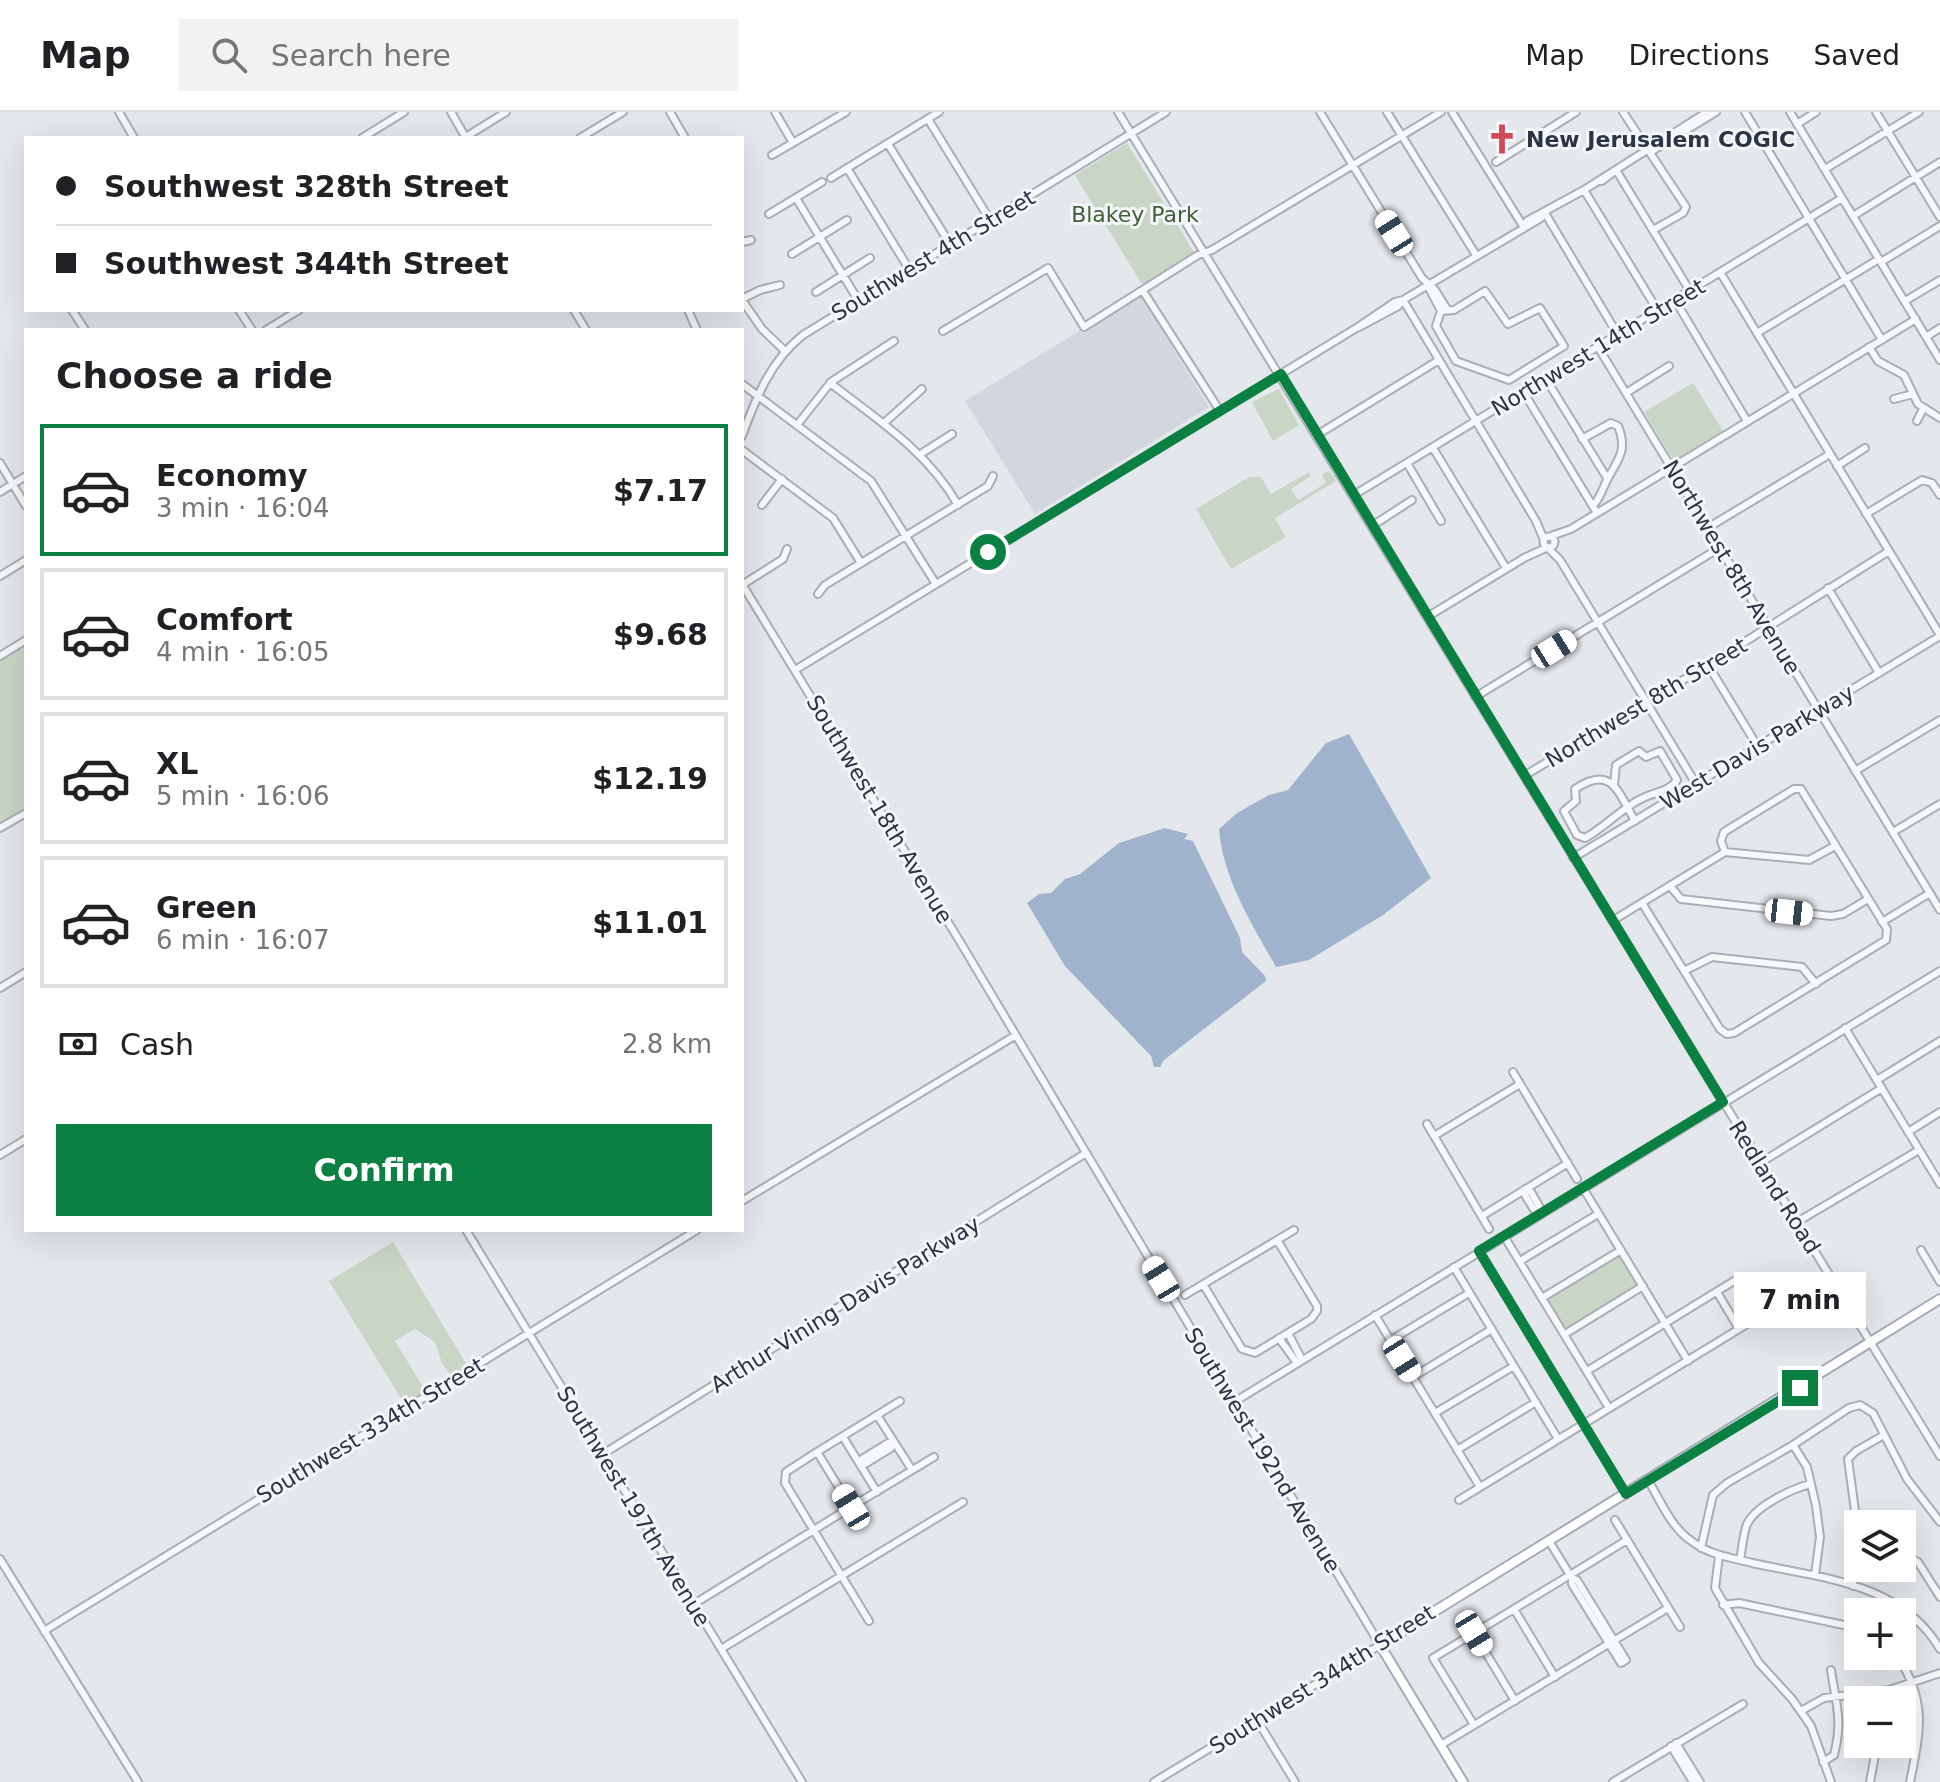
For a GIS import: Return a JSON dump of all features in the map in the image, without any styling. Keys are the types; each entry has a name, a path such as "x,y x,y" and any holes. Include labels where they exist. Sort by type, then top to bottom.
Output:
{"main road":[{"name":"Southwest 344th Street","path":"1380,1645 1940,1299"},
{"name":"Southwest 192nd Avenue","path":"1380,1645 1463,1782"}],"street":[{"path":"119,112 133,136"},
{"path":"365,136 404,112"},
{"path":"451,112 464,136"},
{"path":"468,136 506,112"},
{"path":"670,112 684,136"},
{"path":"775,112 793,143"},
{"path":"772,155 834,115 846,112"},
{"path":"831,178 939,112"},
{"name":"Redland Road","path":"1118,112 1940,1456"},
{"name":"Southwest 4th Street","path":"744,431 757,395 785,351 803,335 1166,112"},
{"path":"1320,112 1444,310"},
{"path":"1387,112 1476,255"},
{"path":"943,331 1048,268 1084,327 1441,112"},
{"path":"1452,112 1523,226"},
{"path":"1496,162 1576,112"},
{"path":"1623,112 1686,211 1653,230"},
{"path":"795,670 1395,302 1403,300 1527,221 1648,151 1707,112"},
{"path":"1648,151 1716,112"},
{"path":"1745,112 1882,340"},
{"path":"1790,112 1940,360"},
{"path":"1797,124 1816,112"},
{"path":"1876,112 1940,217"},
{"path":"1825,169 1919,112"},
{"path":"583,136 620,113"},
{"path":"928,119 990,220"},
{"path":"888,144 950,244"},
{"path":"1853,216 1940,162"},
{"path":"847,168 909,269"},
{"path":"1616,170 1690,291"},
{"path":"769,214 822,182"},
{"path":"1584,190 1658,311"},
{"path":"796,198 858,300"},
{"name":"Northwest 14th Street","path":"1354,495 1842,198"},
{"path":"1545,213 1618,335"},
{"path":"792,254 847,220"},
{"path":"1757,333 1940,226"},
{"path":"744,242 751,240"},
{"path":"816,292 870,258"},
{"path":"1720,272 1940,636"},
{"path":"1905,301 1940,280"},
{"path":"744,298 780,285"},
{"path":"1143,291 1220,411"},
{"path":"1485,291 1508,324 1540,308 1564,346 1509,380 1456,361 1436,326 1444,310 1454,310 1485,291"},
{"path":"1403,300 1696,784"},
{"path":"1675,300 1747,421"},
{"path":"744,302 762,329 785,351"},
{"path":"269,328 296,312"},
{"path":"1427,617 1571,529 1595,509 1672,467 1916,319"},
{"path":"1926,337 1940,328"},
{"path":"797,425 830,383 894,341"},
{"name":"Northwest 8th Avenue","path":"1598,347 1940,910"},
{"path":"1869,347 1878,361 1904,375 1923,409 1940,418"},
{"path":"1317,435 1439,360"},
{"path":"1626,393 1669,366"},
{"path":"1546,379 1607,478"},
{"path":"830,383 884,423 919,455 940,477 958,505"},
{"path":"744,385 871,481 936,584"},
{"path":"884,423 922,389"},
{"path":"1524,393 1595,509"},
{"path":"1894,399 1913,394"},
{"path":"1917,421 1923,409"},
{"path":"1582,439 1611,423 1618,426 1623,450 1620,462 1607,478 1595,509"},
{"path":"919,455 952,434"},
{"path":"1433,448 1506,568"},
{"path":"1837,466 1865,448"},
{"path":"744,451 833,518 861,563"},
{"path":"1709,527 1830,454"},
{"path":"0,463 24,503"},
{"path":"1407,463 1441,521"},
{"path":"818,594 825,585 988,486 993,476"},
{"path":"0,492 24,477"},
{"path":"762,505 782,479"},
{"path":"1866,514 1919,481 1927,480 1940,495"},
{"path":"1372,526 1412,500"},
{"path":"1475,697 1721,547"},
{"path":"744,583 783,559 787,549"},
{"name":"Northwest 8th Street","path":"1524,776 1647,703 1889,551"},
{"path":"0,576 24,561"},
{"name":"Southwest 18th Avenue","path":"744,587 1016,1035"},
{"path":"1828,588 1879,673"},
{"name":"West Davis Parkway","path":"1573,858 1940,636"},
{"path":"0,656 24,641"},
{"path":"1708,665 1758,747"},
{"path":"1855,771 1940,720"},
{"path":"1614,785 1616,765 1639,751 1646,757 1660,751 1676,777 1675,785 1651,794 1628,808 1605,821 1598,831 1585,838 1574,831 1564,811 1576,801 1575,789 1597,777 1614,785 1628,808 1635,821"},
{"path":"1642,903 1720,1029 1727,1034 1734,1033 1816,984 1887,937 1882,922 1801,789 1794,789 1724,832 1721,841 1725,852"},
{"path":"1893,832 1940,804"},
{"path":"0,828 24,814"},
{"path":"1612,921 1725,852 1806,860 1835,846"},
{"path":"1670,886 1681,899 1837,917 1868,899"},
{"path":"1882,922 1930,893"},
{"path":"1684,971 1712,957 1802,967 1816,984"},
{"path":"1234,1402 1940,971"},
{"path":"0,988 24,973"},
{"path":"1845,1028 1940,1183"},
{"path":"744,1200 1016,1035"},
{"name":"Southwest 192nd Avenue","path":"1016,1035 1380,1645"},
{"path":"1877,1080 1940,1041"},
{"path":"1513,1072 1577,1179"},
{"path":"1434,1136 1520,1084"},
{"path":"1760,1163 1882,1088"},
{"path":"1908,1132 1940,1112"},
{"path":"1427,1124 1489,1229"},
{"path":"0,1155 24,1140"},
{"path":"1797,1222 1919,1150"},
{"name":"Arthur Vining Davis Parkway","path":"603,1454 1086,1153"},
{"path":"1482,1216 1568,1163"},
{"path":"1583,1188 1688,1361"},
{"path":"1525,1189 1525,1195 1540,1214"},
{"path":"1520,1261 1598,1214"},
{"path":"1185,1295 1294,1230"},
{"name":"Southwest 197th Avenue","path":"467,1232 802,1782"},
{"name":"Southwest 334th Street","path":"44,1631 694,1232"},
{"path":"1504,1236 1609,1408"},
{"path":"1203,1284 1246,1352 1255,1353 1311,1319 1317,1311 1317,1306 1277,1240"},
{"path":"1542,1298 1621,1250"},
{"path":"1921,1250 1940,1282"},
{"path":"1479,1251 1626,1494"},
{"path":"1454,1267 1558,1439"},
{"path":"1587,1371 1734,1281"},
{"path":"1565,1334 1643,1286"},
{"path":"1717,1292 1739,1329"},
{"path":"1391,1340 1469,1293"},
{"path":"1375,1315 1480,1487"},
{"path":"1459,1500 1757,1318"},
{"path":"1413,1377 1492,1329"},
{"path":"1288,1333 1300,1361"},
{"path":"1279,1338 1300,1361"},
{"path":"1286,1349 1295,1344"},
{"path":"1435,1413 1514,1366"},
{"path":"869,1621 784,1477 789,1469 900,1401"},
{"path":"1457,1450 1536,1402"},
{"path":"1701,1548 1713,1495 1727,1483 1849,1408 1860,1405 1873,1413 1907,1479 1940,1522"},
{"path":"877,1415 912,1470"},
{"path":"1855,1510 1848,1459 1884,1435"},
{"path":"843,1437 877,1492"},
{"path":"861,1463 862,1459 893,1443"},
{"path":"1793,1445 1807,1467 1820,1537 1815,1575"},
{"path":"817,1452 851,1507"},
{"path":"694,1604 934,1457"},
{"path":"1648,1480 1679,1531 1701,1548 1719,1556 1815,1575 1873,1591 1899,1605 1919,1622 1939,1646"},
{"path":"1740,1560 1746,1524 1755,1513 1794,1488 1810,1484"},
{"path":"721,1649 963,1502"},
{"path":"1615,1520 1680,1627"},
{"path":"1474,1725 1433,1658 1627,1540"},
{"path":"1549,1541 1571,1576 1572,1584 1611,1642"},
{"path":"1719,1556 1715,1588 1723,1605 1759,1663 1811,1726 1831,1782"},
{"path":"0,1559 138,1782"},
{"path":"1916,1561 1940,1597"},
{"path":"1853,1586 1854,1582"},
{"path":"1723,1605 1739,1603 1844,1625"},
{"path":"1441,1745 1668,1608"},
{"path":"1514,1609 1555,1677"},
{"path":"1474,1633 1515,1701"},
{"name":"Southwest 344th Street","path":"1154,1782 1380,1645"},
{"path":"1823,1762 1834,1755 1840,1734 1839,1709 1831,1670"},
{"path":"1906,1670 1914,1683 1920,1707 1910,1782"},
{"path":"1905,1686 1940,1673"},
{"path":"1801,1711 1824,1698 1844,1695"},
{"path":"1613,1782 1743,1704"},
{"path":"1257,1720 1295,1782"},
{"path":"1674,1745 1693,1782"},
{"path":"1674,1745 1700,1782"},
{"path":"1870,1782 1874,1758"},
{"path":"1625,1774 1630,1782"}],"shaded area":[{"path":"1140,294 1209,407 1035,514 965,401"}],"green space":[{"name":"Blakey Park","path":"1127,143 1195,254 1143,286 1075,175"},
{"path":"1693,383 1723,431 1674,461 1644,412"},
{"path":"1279,389 1299,425 1273,441 1252,402"},
{"path":"1329,471 1336,481 1275,518 1286,537 1231,569 1196,509 1249,477 1261,477 1271,494 1309,472 1311,476 1291,489 1298,500 1326,483 1322,475"},
{"path":"24,642 24,811 0,826 0,657"},
{"path":"393,1242 468,1367 452,1377 442,1363 435,1342 415,1329 395,1341 426,1392 405,1405 329,1281"},
{"path":"1614,1257 1623,1259 1636,1286 1571,1327 1563,1327 1549,1304 1549,1298"}],"water":[{"path":"1349,734 1431,878 1383,915 1309,960 1276,967 1232,883 1219,829 1237,813 1269,795 1288,790 1326,743"},
{"path":"1165,828 1188,834 1184,839 1193,841 1240,938 1242,952 1265,976 1266,981 1164,1060 1160,1067 1154,1067 1151,1056 1065,966 1027,903 1039,894 1051,893 1065,879 1080,874 1119,843"}],"place":[{"name":"New Jerusalem COGIC","path":"1502,139"}],"route":[{"path":"988,552 1281,374 1723,1102 1479,1251 1626,1494 1800,1388"}]}
